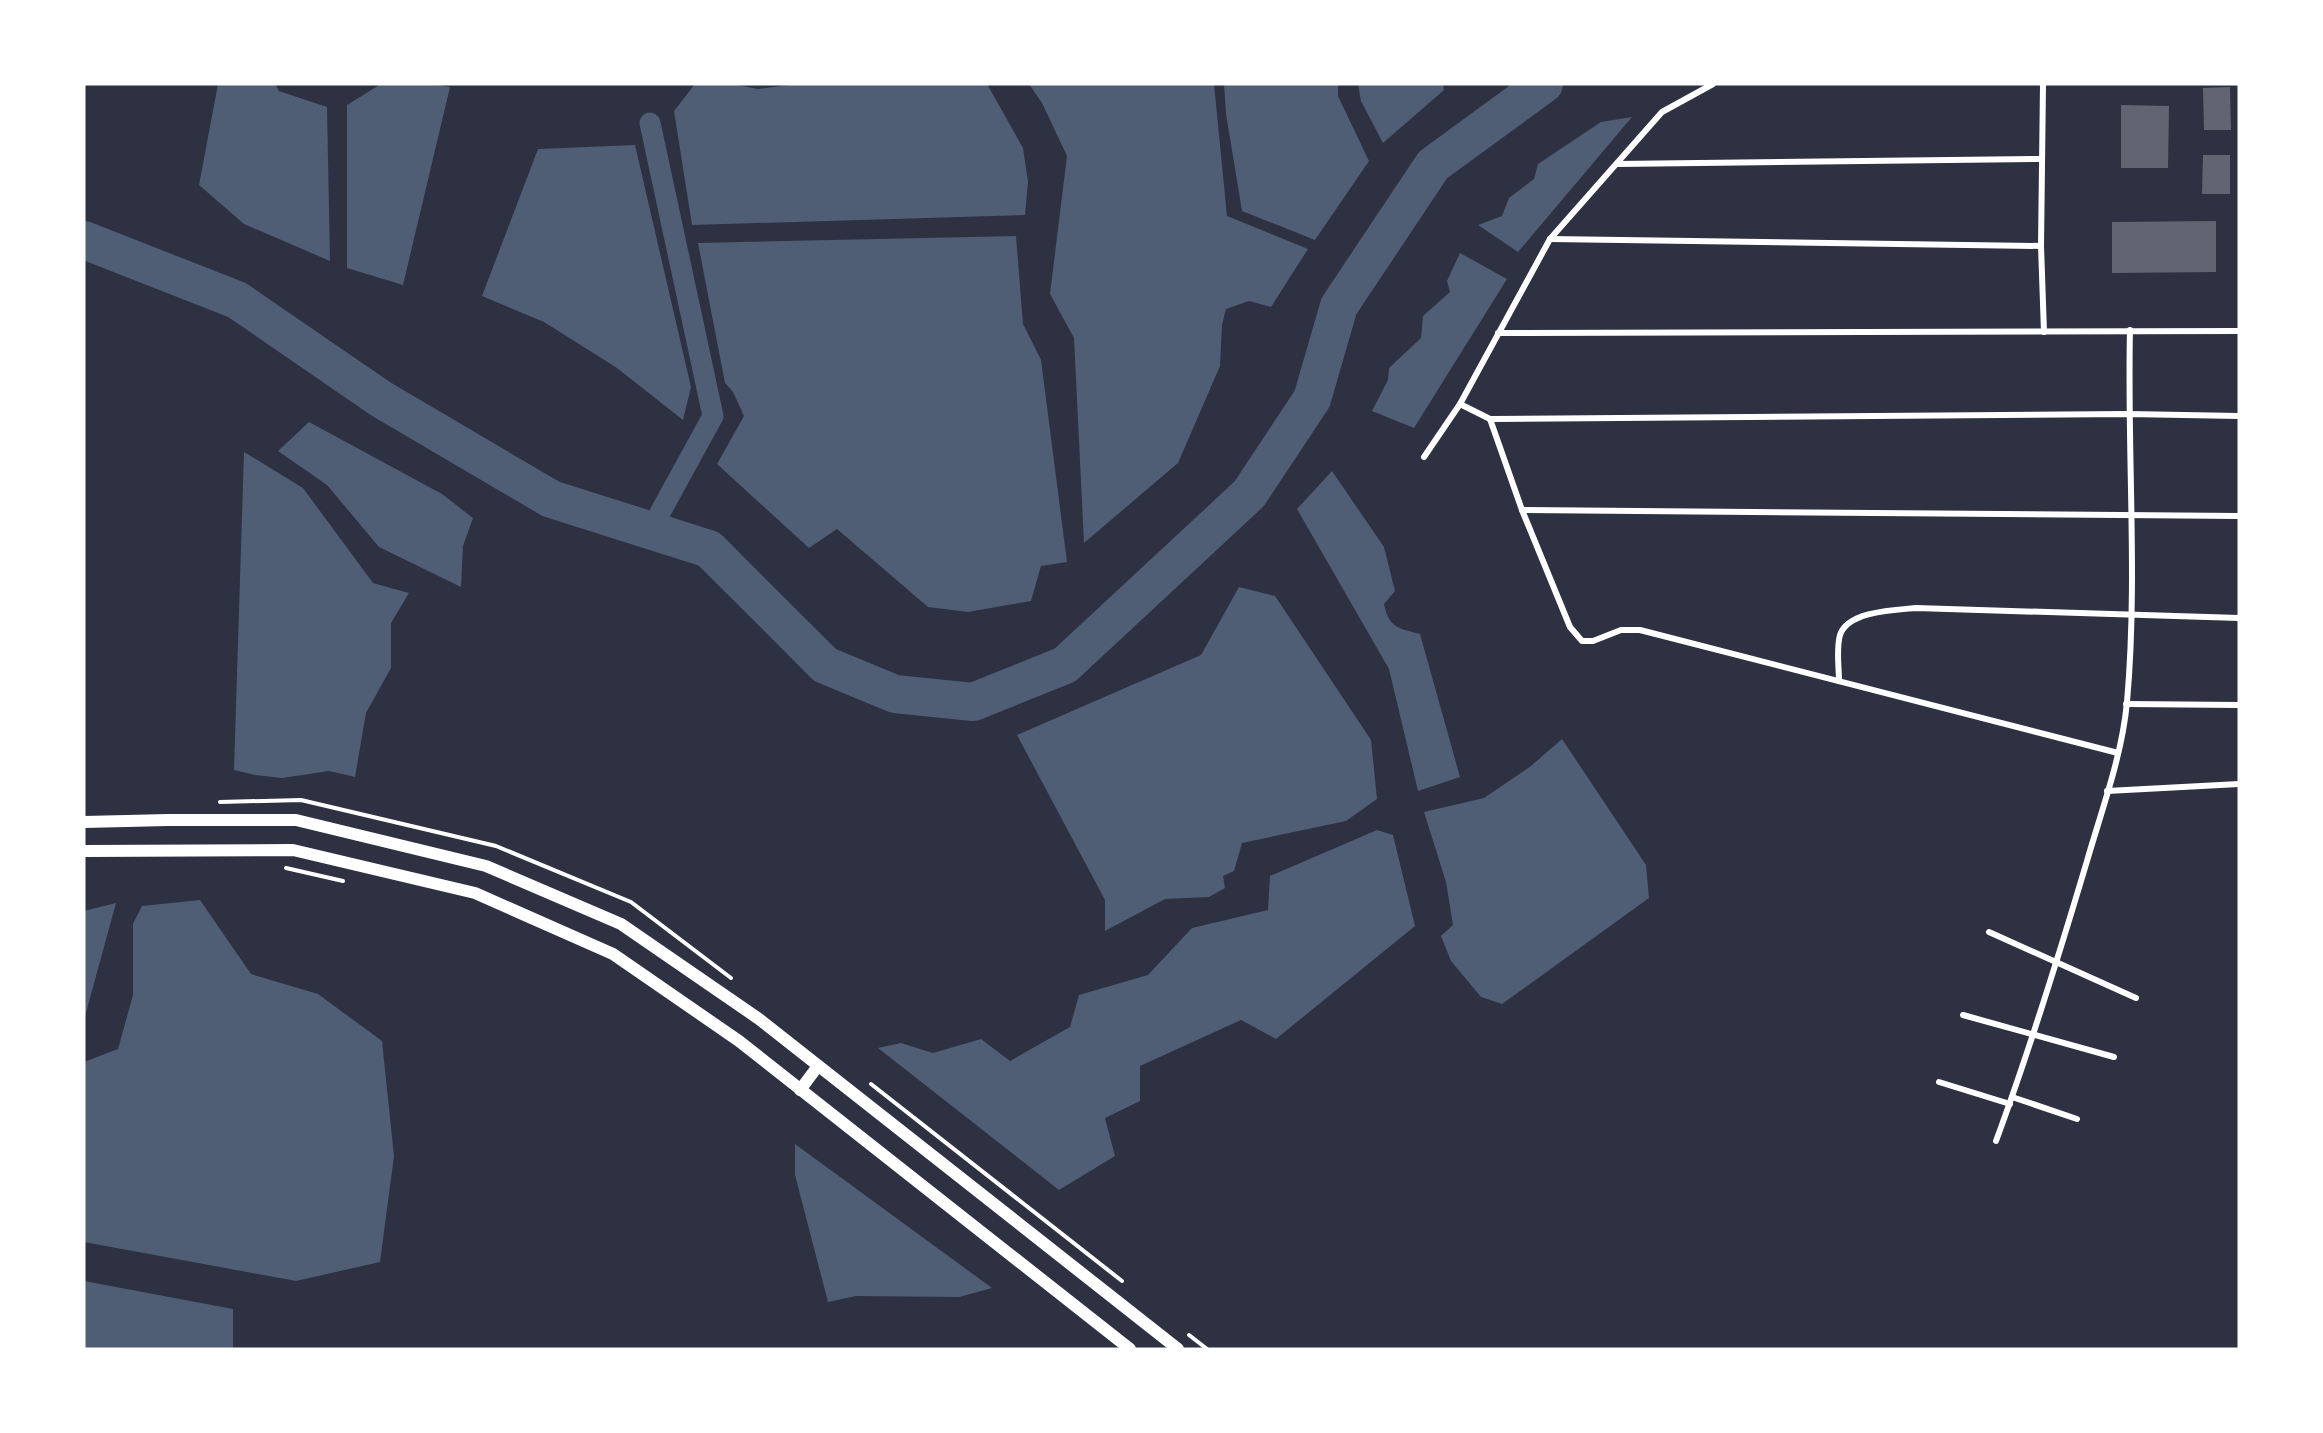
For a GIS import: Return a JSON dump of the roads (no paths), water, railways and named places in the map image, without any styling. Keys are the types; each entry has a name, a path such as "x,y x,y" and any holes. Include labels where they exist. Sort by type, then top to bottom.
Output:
{"main road":[{"path":"84,822 296,820 486,866 621,924 759,1019 1178,1349"},
{"path":"84,851 292,850 475,893 613,954 739,1041 1130,1349"},
{"path":"801,1090 818,1066"}],"street":[{"path":"1424,457 1460,404 1550,239 1662,112 1713,84"},
{"path":"2043,84 2041,246 2044,332"},
{"path":"1617,164 2041,159"},
{"path":"1550,239 2041,246"},
{"path":"1996,1141 2057,962 2118,753 2126,704 2132,616 2132,514 2128,414 2130,330"},
{"path":"1498,333 2239,331"},
{"path":"1460,404 1490,419 2128,414 2239,416"},
{"path":"1490,419 1522,510 1570,627 1582,641 1593,641 1621,630 1640,630 2118,753"},
{"path":"1522,510 2239,516"},
{"path":"1839,681 1840,636 1844,627 1864,615 1916,608 2239,618"},
{"path":"2126,704 2239,705"},
{"path":"2107,791 2239,784"},
{"path":"1989,932 2136,998"},
{"path":"1963,1015 2114,1057"},
{"path":"1939,1082 2076,1119"}],"water":[{"path":"218,84 275,84 279,91 327,107 330,261 244,224 199,185"},
{"path":"381,84 430,84 450,87 403,285 347,268 347,105"},
{"path":"695,84 732,84 758,89 797,84 987,84 1023,148 1028,182 1025,215 692,225 674,111"},
{"path":"1029,84 1214,84 1227,216 1308,249 1271,307 1249,301 1226,309 1222,325 1220,366 1178,463 1084,543 1074,338 1050,294 1067,156 1042,103"},
{"path":"1224,84 1338,84 1338,96 1369,161 1315,240 1242,211 1226,114"},
{"path":"1358,84 1443,84 1444,90 1383,143 1361,101"},
{"path":"1632,117 1518,252 1478,225 1502,216 1509,198 1534,179 1538,164 1601,122"},
{"path":"635,145 691,387 683,420 617,368 544,322 482,296 538,149"},
{"path":"1016,236 1023,324 1041,360 1067,562 1041,566 1031,601 968,612 928,607 837,529 809,548 717,464 744,416 733,392 725,383 698,243"},
{"path":"1460,253 1507,279 1414,428 1372,411 1388,380 1389,368 1421,338 1423,316 1450,292 1447,281"},
{"path":"309,422 442,494 473,518 463,546 461,587 379,547 327,485 278,451"},
{"path":"244,452 303,488 373,583 409,593 391,623 391,668 366,713 355,777 329,771 282,778 234,770"},
{"path":"1332,471 1384,547 1395,591 1384,604 1386,612 1396,626 1420,634 1460,777 1418,791 1389,669 1297,509"},
{"path":"1239,587 1275,596 1371,740 1377,799 1346,821 1242,843 1234,871 1223,876 1225,888 1209,897 1165,899 1105,931 1105,900 1017,735 1201,655"},
{"path":"1562,739 1646,865 1649,898 1502,1004 1481,997 1451,961 1441,936 1453,925 1446,882 1424,812 1484,798 1531,766"},
{"path":"1377,830 1393,835 1415,926 1276,1039 1241,1020 1140,1066 1140,1101 1105,1118 1115,1156 1059,1190 878,1048 901,1043 933,1053 981,1039 1010,1061 1070,1027 1079,995 1148,975 1192,928 1268,910 1270,876"},
{"path":"200,900 251,974 318,994 382,1041 394,1156 380,1262 296,1281 84,1242 84,1062 118,1049 133,995 133,924 142,906"},
{"path":"116,903 84,1020 84,911"},
{"path":"795,1144 992,1288 959,1297 856,1296 828,1302 795,1175"},
{"path":"84,1281 233,1309 233,1349 84,1349"}],"waterway":[{"path":"84,240 237,300 381,399 551,499 709,549 825,665 895,694 973,702 1065,665 1249,494 1312,399 1339,306 1433,165 1544,84"},
{"path":"650,123 713,416 650,531"}]}
